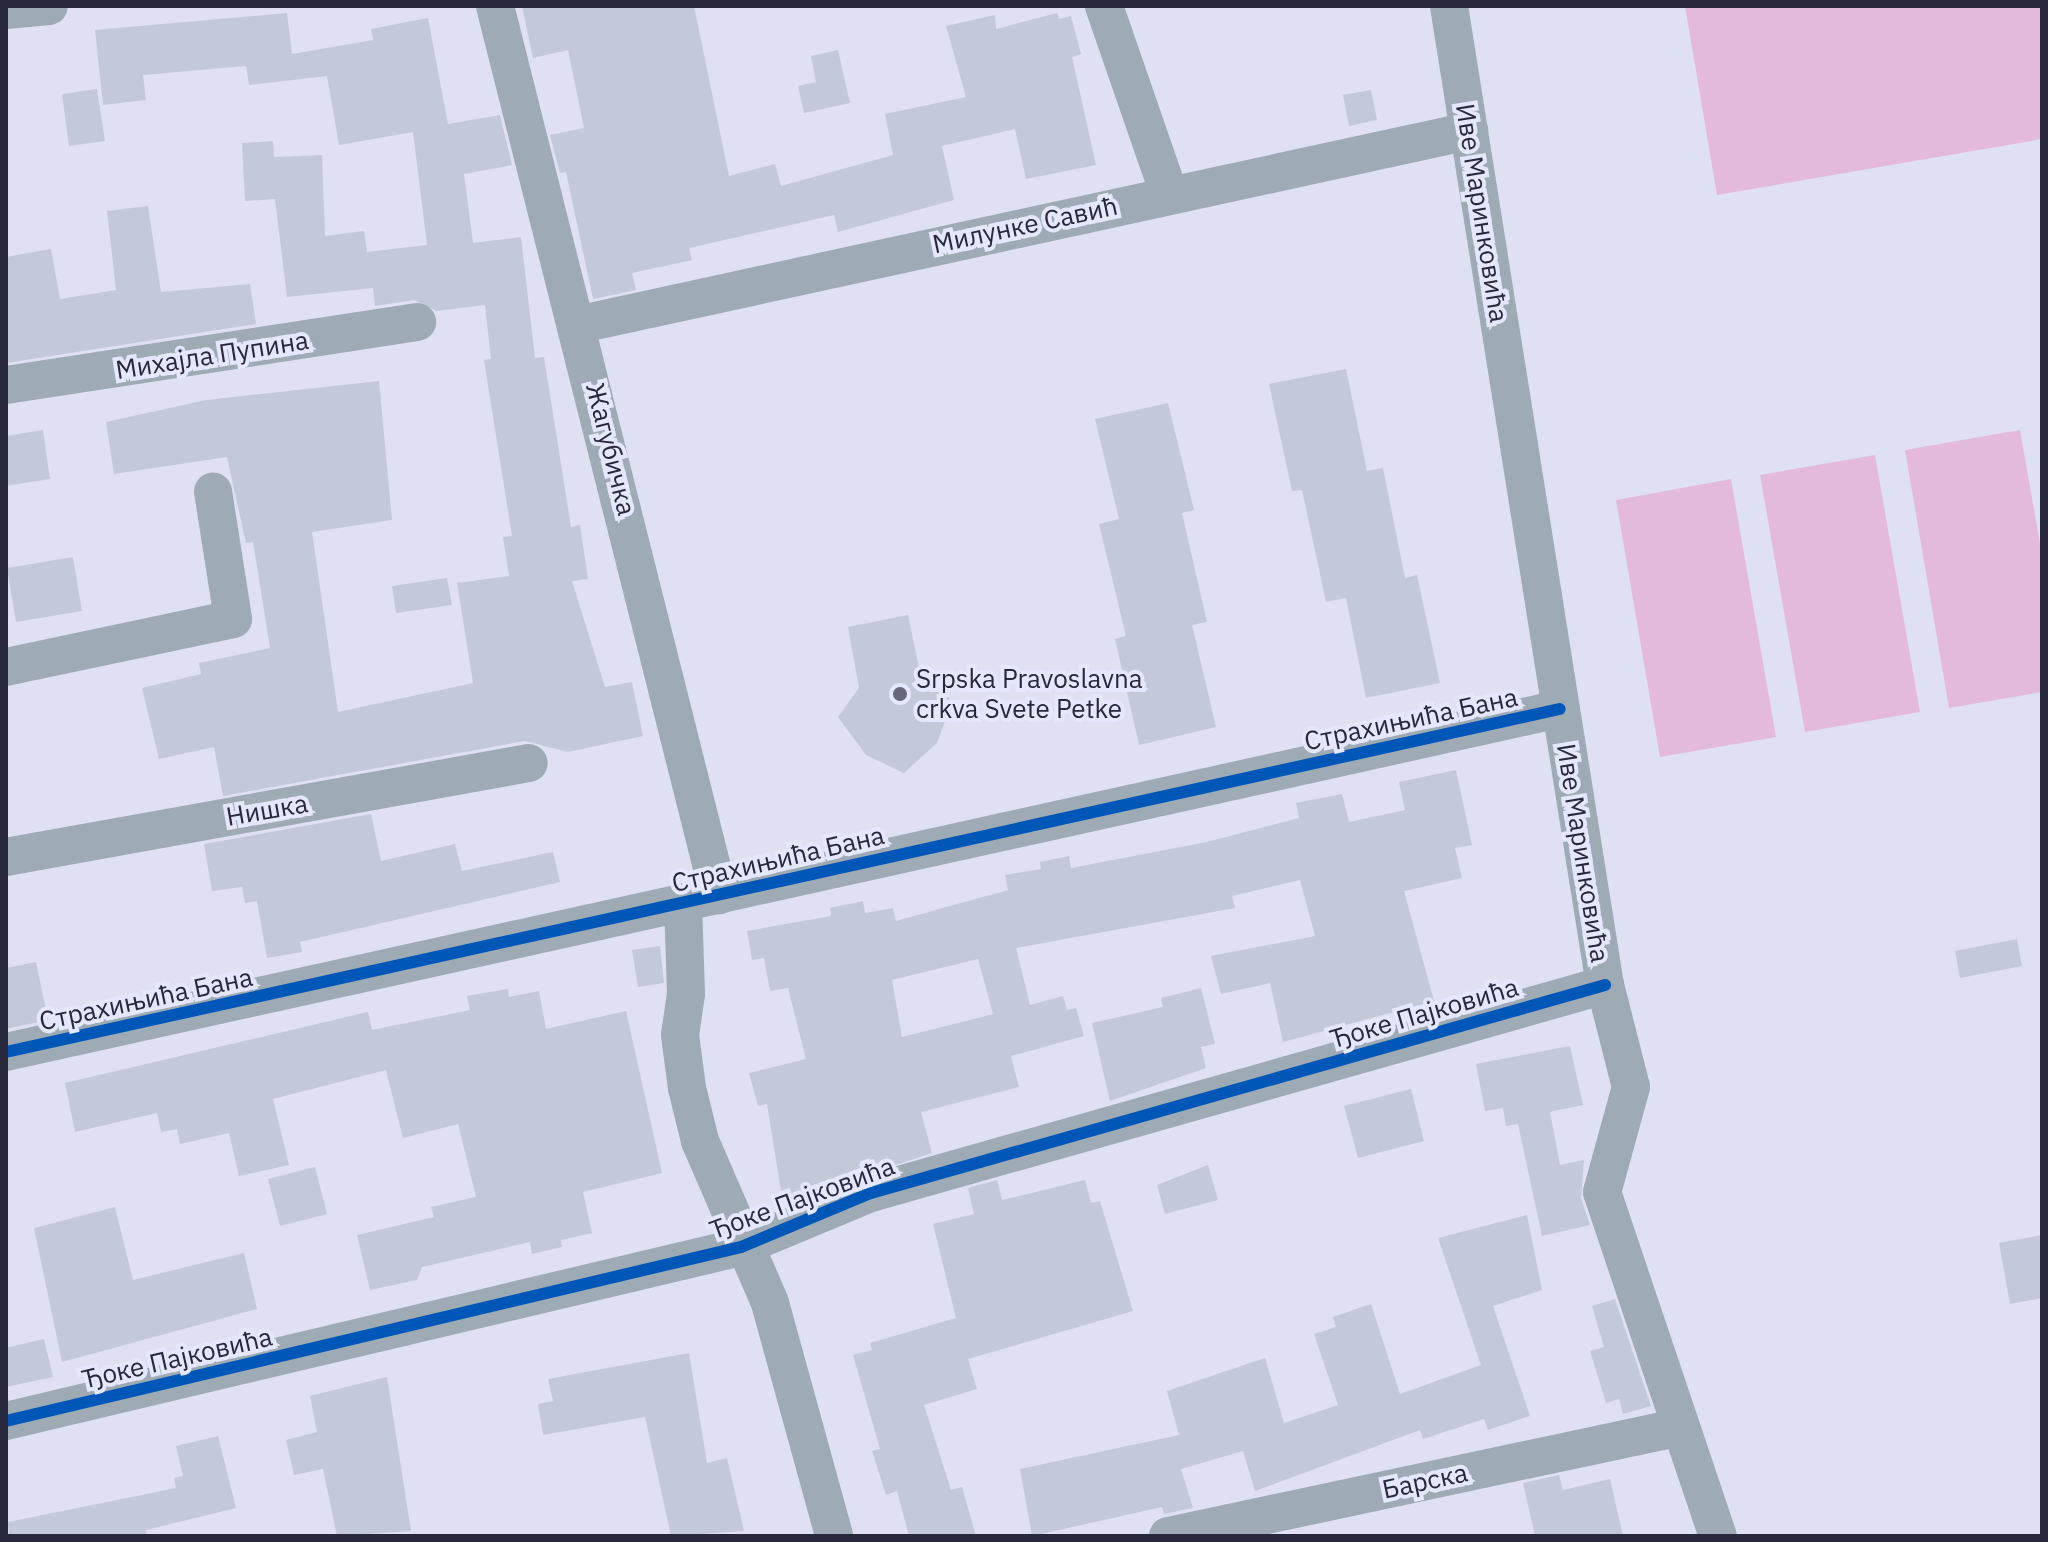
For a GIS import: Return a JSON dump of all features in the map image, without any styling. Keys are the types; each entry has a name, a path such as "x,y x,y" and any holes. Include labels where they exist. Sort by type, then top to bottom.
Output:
{"street":[{"path":"6,10 49,6"},
{"name":"Жагубичка","path":"495,6 581,324 719,895"},
{"path":"1104,6 1169,194"},
{"name":"Иве Маринковића","path":"1449,6 1605,985 1631,1087 1602,1192 1718,1536"},
{"name":"Милунке Савић","path":"581,324 1469,131"},
{"name":"Михајла Пупина","path":"6,385 417,322"},
{"path":"6,667 233,619 213,492"},
{"name":"Страхињића Бана","path":"6,1052 1560,709"},
{"name":"Нишка","path":"6,857 529,763"},
{"path":"683,903 686,994 680,1035 687,1088 741,1247 770,1303 834,1536"},
{"name":"Ђоке Пајковића","path":"6,1421 741,1247 871,1193 1605,985"},
{"name":"Барска","path":"1168,1536 1681,1427"}],"shaded area":[{"path":"1685,6 2042,6 2042,139 1717,195"},
{"path":"2020,430 2042,555 2042,692 1949,708 1905,450"},
{"path":"1875,455 1920,712 1805,732 1760,475"},
{"path":"1731,479 1776,737 1660,757 1616,500"}],"building":[{"path":"522,6 694,6 729,176 775,164 781,186 893,155 885,114 966,97 946,26 995,15 996,29 1057,13 1059,19 1071,16 1081,54 1072,57 1096,165 1026,179 1015,129 942,146 954,200 838,232 834,215 689,248 692,260 632,273 636,290 593,299 566,172 560,173 550,135 584,128 568,50 533,58"},
{"path":"287,13 292,54 373,40 371,29 428,18 448,124 500,115 512,165 464,174 473,243 521,237 535,358 544,357 571,527 580,525 588,579 572,581 605,687 632,682 643,736 568,752 525,741 223,796 214,747 159,759 142,688 201,674 199,663 270,648 253,542 246,543 227,457 114,474 106,422 206,400 379,381 392,520 312,532 338,712 473,683 457,583 509,576 503,537 512,536 484,360 491,359 485,305 436,311 414,300 375,306 373,288 287,297 275,199 245,201 242,143 273,141 274,157 322,155 325,236 364,231 367,252 427,245 413,132 339,145 327,76 249,85 246,66 143,75 146,100 103,105 95,30"},
{"path":"838,50 850,103 804,113 798,86 816,82 811,56"},
{"path":"97,89 105,141 69,146 62,94"},
{"path":"1371,90 1377,120 1349,126 1343,95"},
{"path":"148,206 161,292 250,284 256,324 6,363 6,257 51,249 60,299 116,290 107,211"},
{"path":"1346,369 1367,471 1383,468 1405,578 1417,575 1440,683 1366,698 1346,598 1326,602 1302,490 1292,491 1269,384"},
{"path":"1168,403 1194,510 1182,513 1207,622 1192,625 1216,727 1139,745 1115,639 1126,636 1099,524 1119,519 1095,419"},
{"path":"43,430 50,479 6,486 6,436"},
{"path":"73,557 82,611 16,622 7,568"},
{"path":"447,578 452,605 396,613 392,586"},
{"name":"Srpska Pravoslavna crkva Svete Petke","path":"908,615 921,677 947,692 951,705 937,743 904,773 866,755 838,717 859,688 848,627"},
{"path":"1456,770 1472,845 1455,848 1462,878 1404,891 1434,1001 1283,1042 1270,983 1221,994 1211,956 1315,936 1300,880 1232,896 1235,908 1016,948 1030,1005 1063,996 1067,1010 1076,1008 1084,1036 1011,1056 1019,1087 921,1112 932,1153 792,1199 789,1188 781,1191 767,1104 758,1106 749,1073 806,1059 788,988 770,991 764,958 752,960 747,931 831,916 830,908 863,901 865,913 893,908 896,921 1008,890 1005,875 1041,869 1040,862 1069,856 1071,868 1207,842 1299,818 1296,803 1342,794 1349,822 1405,810 1399,782","holes":["978,959 993,1014 902,1037 892,980"]},
{"path":"371,814 381,861 455,844 462,871 553,852 560,882 300,942 302,952 267,958 257,901 245,903 242,887 212,891 204,844"},
{"path":"2017,939 2022,966 1960,978 1955,951"},
{"path":"660,946 664,983 638,987 632,950"},
{"path":"36,962 48,1020 6,1029 6,968"},
{"path":"1201,988 1215,1044 1201,1047 1206,1068 1110,1101 1092,1023 1163,1007 1161,998"},
{"path":"508,989 509,997 539,991 546,1029 626,1011 662,1173 583,1192 592,1233 561,1240 562,1247 532,1254 530,1242 422,1267 417,1280 370,1290 357,1235 434,1217 431,1207 476,1197 458,1124 403,1138 386,1070 273,1099 289,1165 239,1176 229,1133 180,1144 177,1129 161,1132 157,1113 75,1132 65,1083 368,1012 372,1030 470,1010 467,996"},
{"path":"1570,1046 1583,1105 1550,1112 1560,1165 1584,1160 1581,1198 1590,1225 1542,1236 1518,1124 1506,1126 1503,1108 1485,1111 1476,1064"},
{"path":"1411,1089 1424,1141 1358,1158 1344,1106"},
{"path":"1208,1165 1218,1200 1165,1214 1157,1185"},
{"path":"315,1167 327,1214 280,1226 268,1179"},
{"path":"997,1180 1002,1200 1085,1180 1091,1203 1100,1201 1133,1311 968,1359 977,1389 924,1405 951,1490 962,1487 976,1536 909,1536 897,1491 886,1495 872,1451 880,1449 853,1355 872,1350 870,1343 956,1318 933,1224 974,1214 968,1188"},
{"path":"115,1207 133,1280 244,1253 257,1309 62,1362 34,1228"},
{"path":"1527,1215 1542,1290 1493,1306 1530,1416 1488,1430 1484,1419 1423,1439 1420,1430 1255,1491 1243,1451 1181,1469 1193,1508 1164,1514 1162,1507 1032,1536 1020,1469 1179,1435 1167,1391 1265,1358 1284,1423 1338,1405 1314,1334 1336,1327 1333,1317 1371,1304 1400,1394 1481,1365 1438,1238"},
{"path":"2042,1235 2042,1298 2010,1304 1999,1243"},
{"path":"1615,1299 1651,1406 1623,1414 1619,1399 1606,1403 1590,1351 1604,1347 1592,1306"},
{"path":"44,1339 53,1377 6,1387 6,1348"},
{"path":"689,1353 707,1463 727,1458 744,1531 671,1536 645,1417 543,1435 538,1404 553,1401 548,1379"},
{"path":"387,1377 411,1531 337,1536 323,1469 294,1475 286,1440 317,1432 310,1396"},
{"path":"218,1436 236,1508 146,1530 147,1536 9,1536 8,1522 176,1488 174,1478 183,1476 176,1446"},
{"path":"1559,1475 1563,1490 1610,1479 1623,1536 1535,1536 1523,1483"}],"cycle path":[{"path":"6,1052 1560,709"},
{"path":"6,1421 741,1247 871,1193 1605,985"}],"place":[{"name":"Srpska Pravoslavna crkva Svete Petke","path":"900,694"}]}
